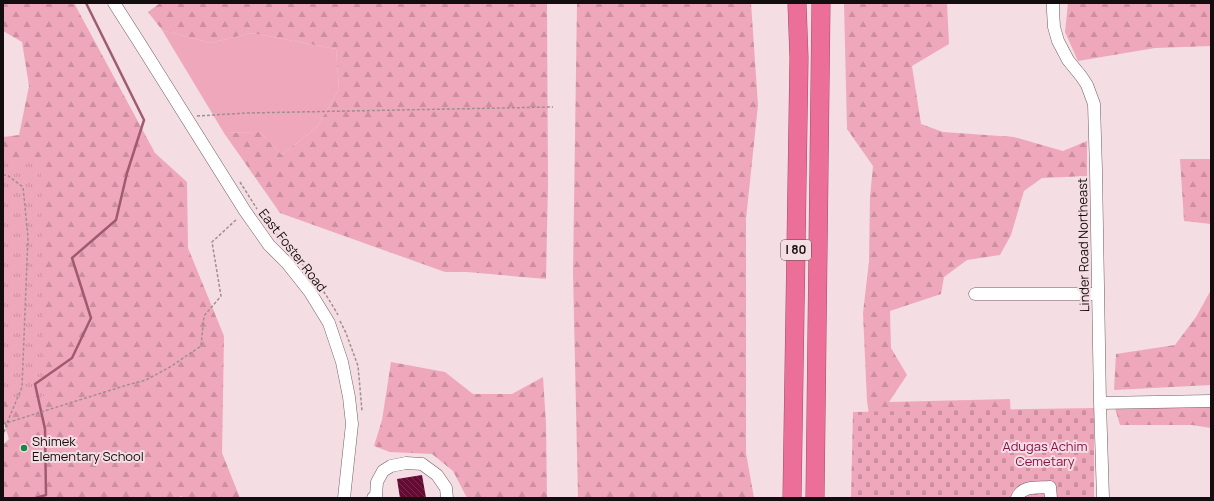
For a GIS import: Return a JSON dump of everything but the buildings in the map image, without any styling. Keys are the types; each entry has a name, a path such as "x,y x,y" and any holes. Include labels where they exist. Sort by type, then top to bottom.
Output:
{"highway":[{"path":"793,3 799,58"},
{"name":"I 80","path":"792,498 799,58 797,3"},
{"name":"I 80","path":"815,498 821,3"}],"street":[{"name":"East Foster Road","path":"114,3 140,42 245,211 269,246 287,263 310,292 329,323 342,362 349,397 352,424 344,498"},
{"name":"Linder Road Northeast","path":"1053,3 1052,11 1054,27 1058,41 1068,60 1082,76 1094,104 1103,498"},
{"path":"974,294 1098,294"},
{"path":"1100,403 1211,401"},
{"path":"373,498 376,496 377,482 383,471 392,466 406,463 422,464 437,475 446,488 447,498"},
{"path":"1017,498 1021,491 1027,488 1050,488 1051,498"}],"path":[{"path":"186,117 247,113 553,107"},
{"path":"3,175 7,175 23,187 28,236 22,387 3,436"},
{"path":"3,424 146,380 170,368 201,346 204,316 221,296 212,242 245,211"}],"green space":[{"path":"3,3 74,3 155,153 187,182 188,248 224,336 222,453 240,498 183,498 181,496 178,498 3,498 3,445 9,439 3,419 3,137 19,135 29,86 22,42 3,31"},
{"path":"160,3 547,3 548,185 546,279 467,272 445,272 280,213 224,133 260,132 282,155 317,127 339,89 336,49 251,33 210,43 162,30 148,12"},
{"path":"577,3 751,3 758,105 746,219 746,453 754,498 578,498 573,273"},
{"path":"844,3 947,3 949,44 912,66 921,124 943,132 1014,137 1063,151 1087,141 1087,176 1042,178 1024,191 1011,235 1000,255 967,260 944,277 941,294 890,311 891,348 907,375 889,402 1010,399 1012,444 876,460 867,401 863,313 869,261 870,197 873,166 847,129"},
{"path":"1068,3 1211,3 1211,46 1155,48 1078,61 1065,32"},
{"path":"162,30 210,43 251,33 336,49 339,89 317,127 282,155 260,132 224,133"},
{"path":"1180,159 1211,159 1211,224 1184,221"},
{"path":"41,161 44,396 3,398 3,162"},
{"path":"1211,290 1211,385 1114,390 1116,354 1175,345 1196,317"},
{"path":"391,362 445,372 473,394 512,394 543,377 546,424 547,498 467,498 453,471 432,454 390,452 374,446 382,420"},
{"path":"1211,406 1211,428 1192,425 1120,425 1115,408"},
{"name":"Adugas Achim Cemetary","path":"1094,408 1094,498 851,498 853,412"}],"waterway":[{"path":"36,498 46,495 45,429 35,384 72,358 91,318 72,258 116,220 127,173 144,120 86,3"}],"place":[{"name":"Shimek Elementary School","path":"24,448"}]}
